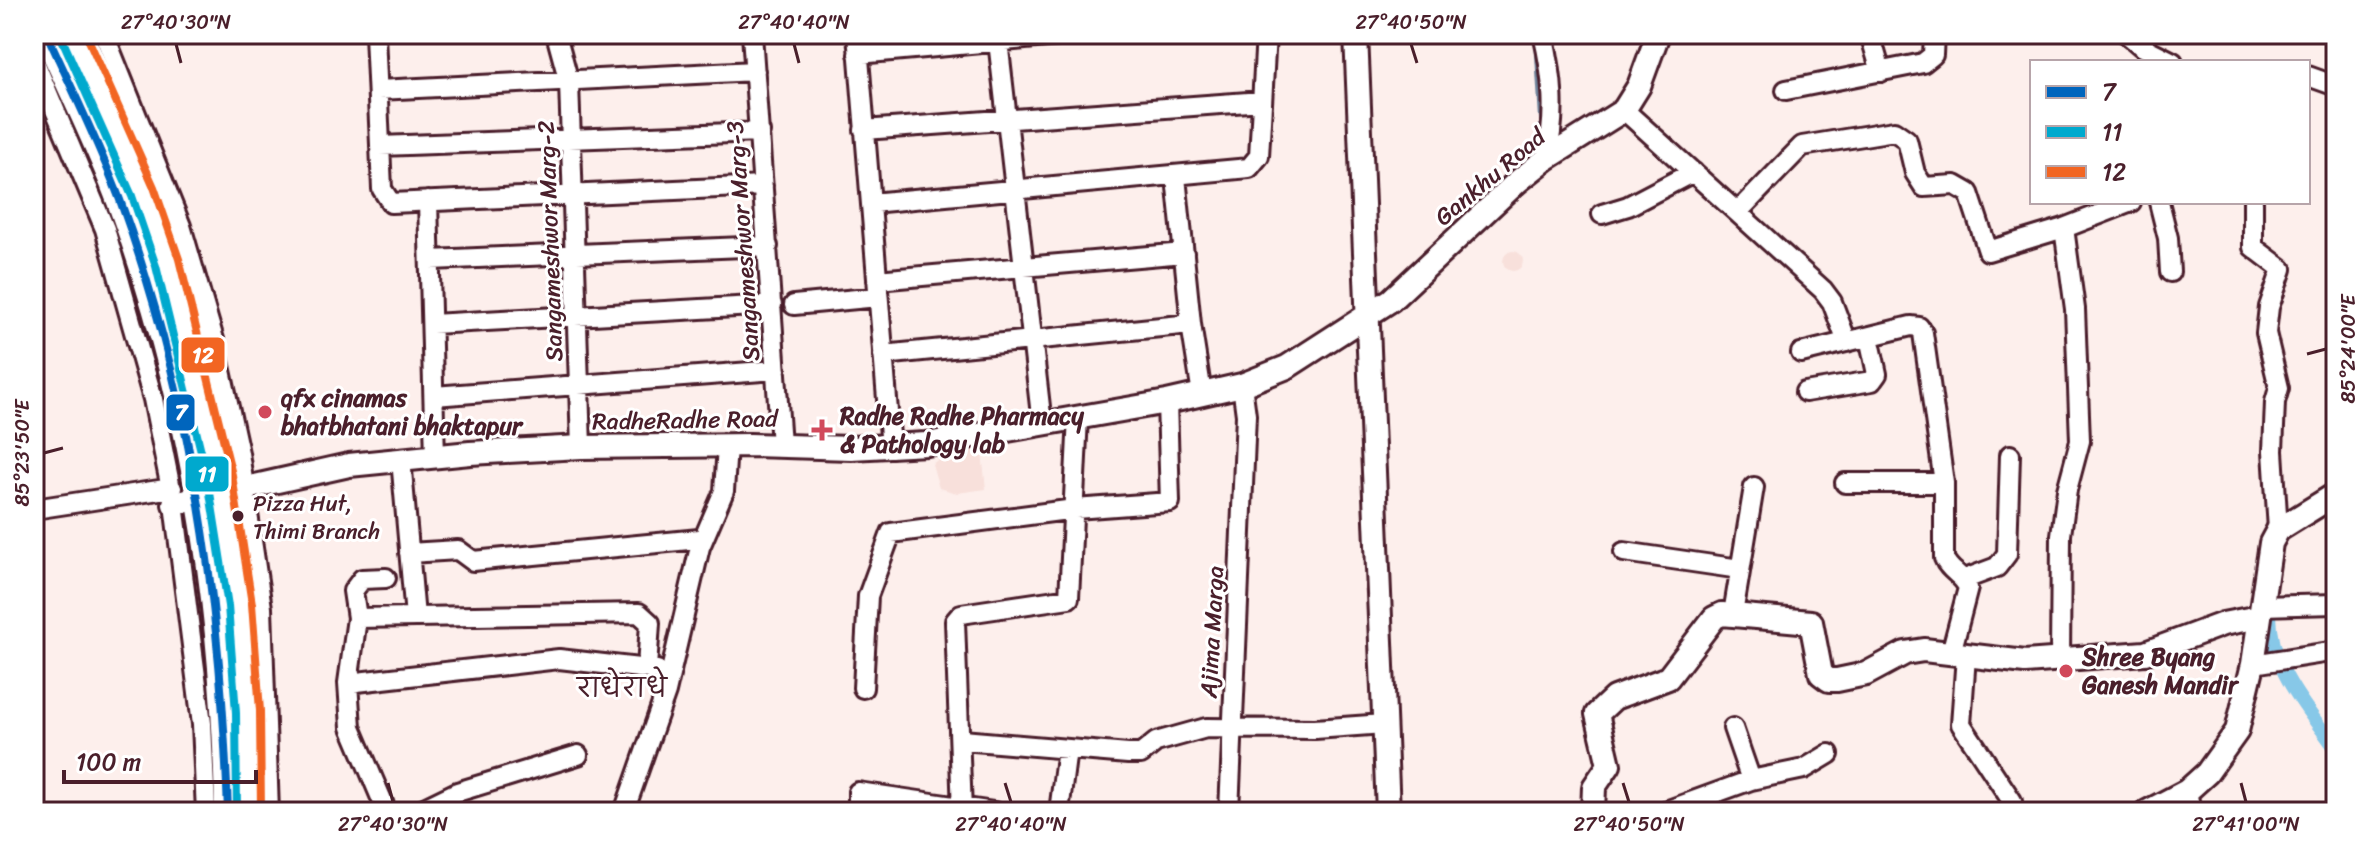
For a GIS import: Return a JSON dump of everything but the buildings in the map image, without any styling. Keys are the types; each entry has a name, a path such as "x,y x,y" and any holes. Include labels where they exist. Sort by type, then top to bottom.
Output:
{"highway":[{"path":"47,34 119,200 144,274 203,495 240,605 248,712 249,812"},
{"path":"73,34 143,192 168,263 203,495 222,659 228,812"}],"main road":[{"path":"1356,34 1388,812"},
{"name":"Gankhu Road","path":"1368,315 1391,300 1546,159 1624,110 1639,86 1658,34"},
{"name":"RadheRadhe Road","path":"203,495 305,472 401,459 581,447 781,445 891,448 1167,402 1242,385 1287,367 1368,315"},
{"path":"2147,812 2189,802 2237,731 2270,662 2266,609 2271,543 2278,530 2336,494"},
{"path":"1593,812 1594,787 1609,765 1597,714 1614,698 1668,678 1714,618 1733,614 1811,622 1821,674 1829,680 1866,674 1905,653 2025,662 2145,653 2266,609"}],"street":[{"path":"104,34 181,226 215,343 203,495 202,724 206,812"},
{"path":"375,34 382,189 391,203 763,186"},
{"name":"Sangameshwor Marg-2","path":"556,34 569,82 581,447"},
{"name":"Sangameshwor Marg-3","path":"752,34 781,445"},
{"path":"857,34 891,448"},
{"path":"858,54 1081,34"},
{"path":"871,203 1243,171 1256,163 1266,34"},
{"path":"1543,34 1553,99 1552,136 1546,159"},
{"path":"1870,34 1881,72"},
{"path":"1786,90 1923,63 1933,55 1934,34"},
{"path":"2127,34 2141,46 2169,60"},
{"path":"998,41 1042,424"},
{"path":"34,60 105,229 140,347 203,495 262,608 269,812"},
{"path":"378,90 755,71"},
{"path":"2310,77 2336,86"},
{"path":"864,130 1262,101"},
{"path":"1624,110 1823,290 1832,302 1847,342"},
{"path":"1739,211 1802,146 1894,131 1907,140 1915,173 1924,187 1955,185 1969,193 1988,251 2064,228 2126,204"},
{"path":"380,146 760,132"},
{"path":"1602,214 1628,206 1693,172"},
{"path":"1176,177 1191,324 1202,394"},
{"path":"428,201 435,457"},
{"path":"2160,204 2168,238 2170,272"},
{"path":"2253,204 2253,247 2282,269 2269,307 2266,333 2279,388 2275,402 2273,451 2278,530"},
{"path":"2060,660 2061,535 2067,490 2080,441 2075,309 2064,228"},
{"path":"430,260 768,246"},
{"path":"794,305 1024,267 1184,253"},
{"path":"432,324 772,305"},
{"path":"883,355 1191,324"},
{"path":"1801,353 1911,326 1919,327 1923,333 1944,483 1944,558 1948,568 1965,579 1968,588 1959,655 1961,724 2012,801"},
{"path":"1805,392 1872,381 1877,374 1869,337"},
{"path":"434,396 776,370"},
{"name":"Ajima Marga","path":"1242,385 1246,415 1231,728 1315,729 1384,724"},
{"path":"863,688 868,596 891,533 1075,509 1170,502 1167,402"},
{"path":"963,810 955,621 961,614 1069,598 1078,417"},
{"path":"624,812 671,673 700,547 724,491 727,446"},
{"path":"1965,579 1997,567 2007,554 2010,455"},
{"path":"401,459 415,617"},
{"path":"1845,483 1944,483"},
{"path":"1733,614 1754,487"},
{"path":"34,509 203,495"},
{"path":"409,553 458,550 473,561 699,539 700,547"},
{"path":"1624,552 1740,569"},
{"path":"386,578 362,579 356,584 352,599 357,618 347,701 354,739 387,812"},
{"path":"2266,609 2336,604"},
{"path":"357,618 639,613 650,623 647,668"},
{"path":"2270,662 2336,651"},
{"path":"348,683 559,659 671,673"},
{"path":"962,740 1141,754 1156,742 1206,728 1231,728 1229,812"},
{"path":"1733,728 1751,780"},
{"path":"1059,812 1067,749"},
{"path":"1663,812 1751,780 1804,769 1829,754"},
{"path":"416,812 457,792 578,755"},
{"path":"858,812 858,792 963,810 994,812"}],"shaded area":[{"path":"1513,251 1520,254 1523,261 1520,268 1513,271 1506,268 1503,261 1506,254"},
{"path":"981,444 986,489 957,493 939,488 932,464 951,450"}],"green space":[{"path":"34,34 60,85 103,190 138,298 180,464 172,463 81,151 34,44"},
{"path":"183,515 187,515 200,597 214,812"}],"waterway":[{"path":"1536,40 1542,135"},
{"path":"2270,609 2271,630 2282,667 2301,701 2336,749"}],"transit line":[{"name":"7","path":"47,34 120,200 145,275 184,426 210,579 228,812"},
{"name":"12","path":"86,34 154,187 179,259 232,475 252,604 260,711 261,812"},
{"name":"11","path":"62,39 132,196 156,266 208,480 228,606 236,713 237,812"}],"place":[{"name":"qfx cinamas bhatbhatani bhaktapur","path":"265,412"},
{"name":"Radhe Radhe Pharmacy & Pathology lab","path":"822,430"},
{"name":"Pizza Hut, Thimi Branch","path":"238,516"},
{"name":"Shree Byang Ganesh Mandir","path":"2066,671"}],"district":[{"name":"राधेराधे","path":"622,688"}]}
